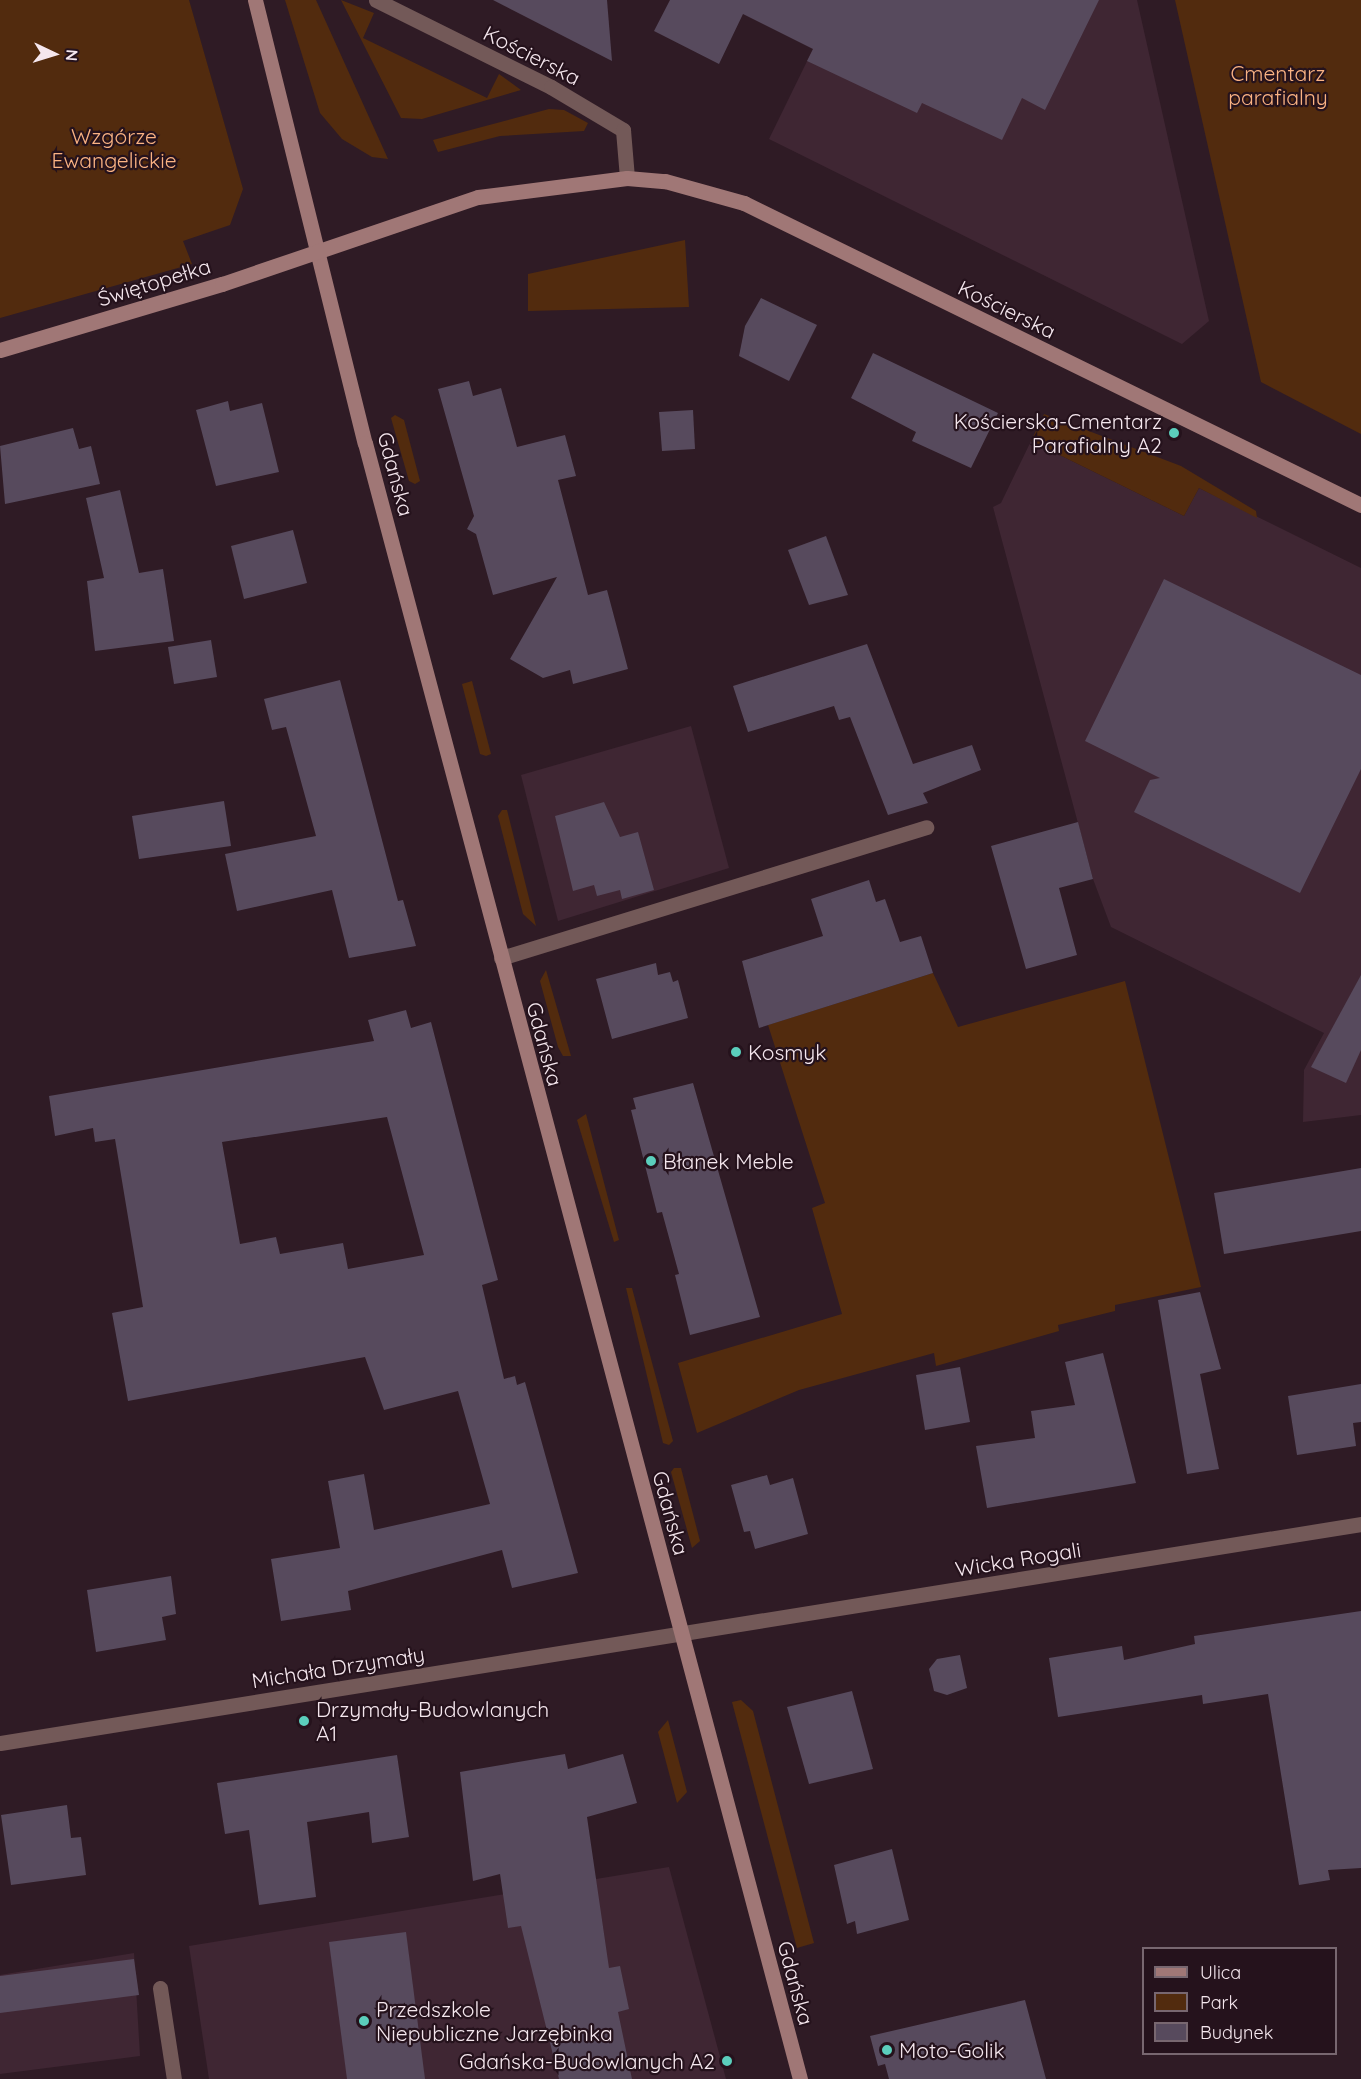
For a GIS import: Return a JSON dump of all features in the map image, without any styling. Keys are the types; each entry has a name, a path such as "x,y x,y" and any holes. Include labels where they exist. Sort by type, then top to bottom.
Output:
{"main road":[{"name":"Gdańska","path":"255,0 501,958 800,2079"},
{"name":"Kościerska","path":"319,250 478,197 627,178 690,186 744,203 1361,505"},
{"name":"Świętopełka","path":"0,350 319,250"}],"street":[{"name":"Kościerska","path":"376,0 551,87 623,130 627,178"},
{"path":"501,958 926,827"},
{"name":"Wicka Rogali","path":"682,1635 1361,1524"},
{"name":"Michała Drzymały","path":"0,1743 682,1635"},
{"path":"160,1988 174,2079"}],"shaded area":[{"path":"897,0 1137,0 1209,321 1182,344 769,139 813,49"},
{"path":"1031,441 1184,516 1199,488 1361,568 1361,1115 1303,1122 1304,1070 1324,1033 1111,927 1093,879 993,507 1001,503"},
{"path":"691,726 729,868 558,921 521,775"},
{"path":"669,1867 726,2079 209,2079 189,1946"},
{"path":"134,1953 140,2056 0,2074 0,1975"}],"green space":[{"name":"Wzgórze Ewangelickie","path":"0,0 189,0 243,189 230,225 183,241 192,264 0,318"},
{"path":"285,0 316,0 388,159 372,157 342,139 320,113"},
{"path":"341,0 374,13 363,38 487,98 499,74 521,90 422,119 401,118"},
{"name":"Cmentarz parafialny","path":"1175,0 1361,0 1361,434 1261,382"},
{"path":"549,109 564,110 588,123 584,131 500,136 438,152 433,140"},
{"path":"685,240 689,307 528,311 528,274"},
{"path":"1044,414 1181,466 1256,511 1257,518 1199,488 1184,516 1031,441"},
{"path":"395,415 404,420 420,481 415,484 409,481 391,418"},
{"path":"472,681 491,754 486,756 480,754 462,684"},
{"path":"502,810 507,810 536,926 523,914 498,816"},
{"path":"546,970 571,1056 563,1056 558,1047 540,981"},
{"path":"933,973 958,1027 1125,981 1201,1287 1115,1305 1115,1311 1058,1325 1059,1331 936,1366 934,1353 799,1390 697,1433 678,1363 842,1314 812,1208 825,1203 768,1025"},
{"path":"586,1114 619,1240 614,1242 577,1120"},
{"path":"626,1288 632,1288 673,1441 669,1445 663,1443"},
{"path":"674,1468 681,1468 700,1541 692,1548 671,1472"},
{"path":"741,1700 753,1711 814,1943 797,1948 732,1702"},
{"path":"668,1720 687,1792 677,1803 658,1732"}],"building":[{"path":"493,0 607,0 612,61"},
{"path":"670,0 1099,0 1045,110 1022,98 1002,140 922,103 917,113 807,61 813,49 743,14 719,64 654,31"},
{"path":"761,298 817,325 789,381 739,356 745,326"},
{"path":"873,353 998,413 971,468 912,441 916,432 851,398"},
{"path":"469,381 473,396 501,388 517,447 565,435 576,476 558,480 588,595 607,590 628,669 573,684 570,670 543,678 510,659 557,577 493,595 476,534 467,529 474,516 438,389"},
{"path":"228,401 230,411 262,403 279,472 216,486 196,410"},
{"path":"693,410 695,449 662,451 659,412"},
{"path":"73,428 79,449 91,446 100,484 5,504 0,446"},
{"path":"120,490 139,573 163,569 174,641 95,651 87,581 104,578 86,498"},
{"path":"293,530 307,583 244,599 231,546"},
{"path":"826,536 848,595 809,605 788,550"},
{"path":"1164,579 1361,675 1361,769 1300,893 1134,812 1150,780 1160,778 1085,741"},
{"path":"211,640 217,677 174,684 168,647"},
{"path":"867,644 913,764 972,745 981,770 923,793 928,803 888,815 850,717 839,720 834,706 748,732 733,686"},
{"path":"340,680 398,901 403,900 416,946 349,958 332,890 237,911 225,854 316,836 286,727 272,730 264,699"},
{"path":"224,801 231,846 139,859 132,816"},
{"path":"604,802 620,837 638,832 654,890 622,899 620,890 597,896 594,885 573,891 555,816"},
{"path":"1078,822 1093,879 1059,888 1077,955 1026,969 991,846"},
{"path":"869,880 876,902 885,899 900,942 921,936 933,973 759,1028 742,961 823,936 811,899"},
{"path":"656,963 658,975 670,972 673,982 678,980 688,1018 612,1039 596,979"},
{"path":"1361,975 1361,1050 1346,1083 1311,1067"},
{"path":"406,1010 411,1028 431,1022 498,1280 482,1285 504,1379 515,1376 517,1385 525,1382 578,1573 512,1588 502,1550 348,1591 351,1610 281,1621 271,1559 340,1548 328,1481 364,1474 374,1530 490,1504 458,1391 384,1410 365,1357 128,1401 112,1313 143,1307 115,1139 95,1142 93,1128 55,1136 49,1096 374,1041 368,1020","holes":["387,1117 424,1255 348,1269 343,1243 280,1254 276,1237 240,1244 222,1142"]},
{"path":"693,1083 760,1317 690,1335 675,1275 679,1274 662,1212 657,1213 631,1110 636,1109 633,1098"},
{"path":"1361,1168 1361,1231 1224,1254 1214,1193"},
{"path":"1200,1292 1221,1369 1200,1374 1219,1469 1187,1474 1158,1300"},
{"path":"1103,1353 1136,1483 987,1508 976,1446 1035,1438 1031,1411 1075,1405 1065,1362"},
{"path":"960,1367 970,1422 925,1430 916,1375"},
{"path":"1361,1384 1361,1422 1353,1423 1356,1446 1297,1455 1288,1396"},
{"path":"767,1475 770,1485 793,1478 808,1534 755,1549 750,1531 744,1532 731,1485"},
{"path":"171,1576 176,1614 162,1617 166,1640 96,1652 87,1590"},
{"path":"1361,1611 1361,1868 1328,1870 1330,1880 1299,1885 1268,1694 1203,1704 1202,1695 1058,1717 1049,1658 1122,1646 1124,1660 1195,1644 1194,1636"},
{"path":"960,1655 967,1688 947,1695 934,1691 929,1669 937,1659"},
{"path":"852,1691 873,1769 809,1784 787,1707"},
{"path":"565,1754 568,1769 623,1754 637,1803 587,1817 609,1968 620,1966 629,2009 618,2012 632,2079 559,2079 521,1926 508,1928 500,1874 473,1881 460,1772"},
{"path":"397,1755 409,1837 372,1843 369,1812 307,1822 316,1897 259,1905 249,1830 225,1834 217,1783"},
{"path":"67,1805 71,1838 81,1837 86,1875 11,1885 1,1815"},
{"path":"892,1849 909,1920 857,1934 855,1921 847,1924 834,1865"},
{"path":"406,1932 425,2079 347,2079 329,1942"},
{"path":"134,1959 139,1995 0,2013 0,1976"},
{"path":"1025,2000 1046,2079 889,2079 885,2064 878,2066 870,2036"}],"place":[{"name":"Kościerska-Cmentarz Parafialny A2","path":"1174,433"},
{"name":"Kosmyk","path":"736,1052"},
{"name":"Błanek Meble","path":"651,1161"},
{"name":"Drzymały-Budowlanych A1","path":"304,1721"},
{"name":"Przedszkole Niepubliczne Jarzębinka","path":"364,2021"},
{"name":"Moto-Golik","path":"887,2050"},
{"name":"Gdańska-Budowlanych A2","path":"727,2061"}]}
